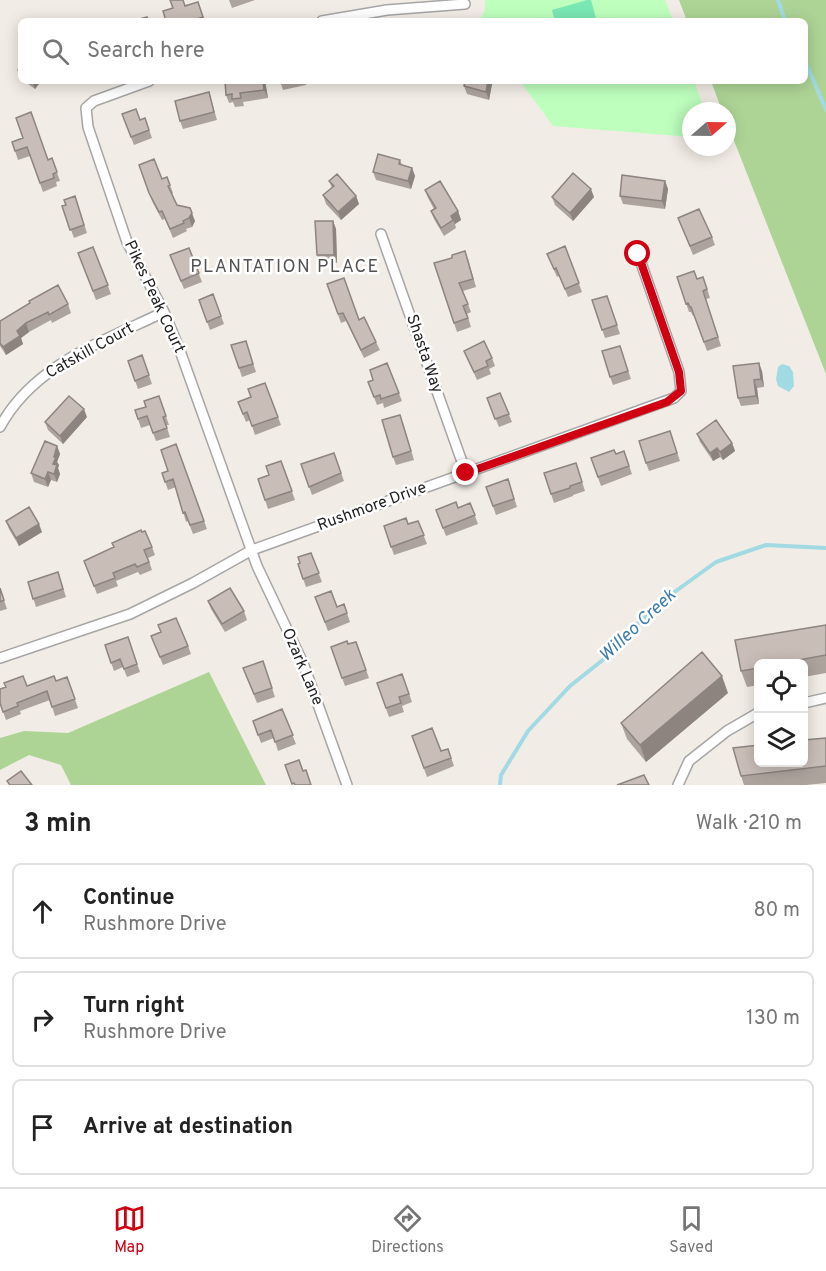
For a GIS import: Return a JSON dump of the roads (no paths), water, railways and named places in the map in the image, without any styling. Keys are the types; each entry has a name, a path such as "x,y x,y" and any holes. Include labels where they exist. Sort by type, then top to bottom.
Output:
{"street":[{"path":"339,18 378,11 465,4"},
{"name":"Pikes Peak Court","path":"140,84 94,100 86,108 85,117 127,242 164,312 179,348 252,550"},
{"name":"Shasta Way","path":"381,234 466,473"},
{"name":"Rushmore Drive","path":"0,658 130,614 193,583 252,550 667,402 681,391 679,372 638,254"},
{"name":"Catskill Court","path":"0,427 18,400 47,374 89,348 164,312"},
{"name":"Ozark Lane","path":"252,550 261,576 303,663 347,785"},
{"path":"808,702 826,698"},
{"path":"678,785 689,761 727,731 754,716"}],"water":[{"path":"782,364 789,366 793,372 794,386 789,392 778,386 776,379 778,367"}],"waterway":[{"name":"Willeo Creek","path":"778,0 784,18"},
{"name":"Willeo Creek","path":"808,68 826,110"},
{"name":"Willeo Creek","path":"500,785 501,775 528,731 570,686 609,655 634,627 669,596 716,562 766,545 826,548"}],"district":[{"name":"PLANTATION PLACE","path":"285,267"}]}
